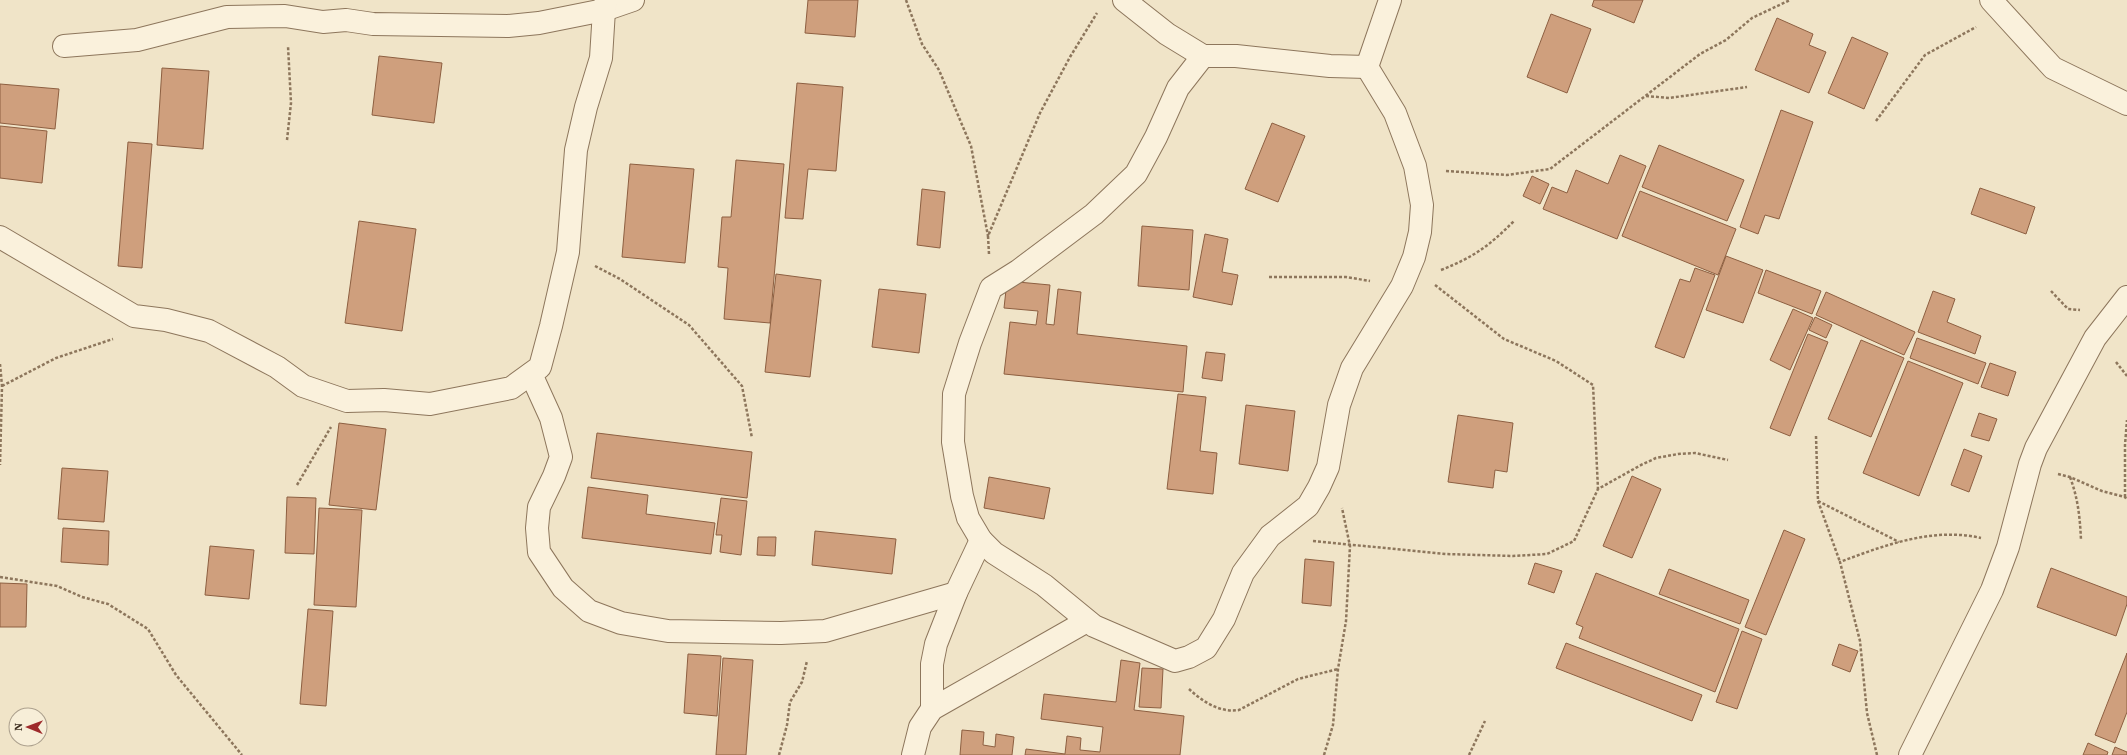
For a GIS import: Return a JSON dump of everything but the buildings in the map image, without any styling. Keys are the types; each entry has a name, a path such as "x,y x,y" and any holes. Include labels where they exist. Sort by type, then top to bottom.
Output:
{"street":[{"path":"64,46 137,40 227,17 285,16 323,22 346,20 373,24 508,26 539,23 605,5 633,0"},
{"path":"1124,0 1167,34 1203,56 1236,56 1330,66 1367,67"},
{"path":"1367,67 1390,0"},
{"path":"0,237 134,316 166,320 209,331 277,367 303,386 347,401 384,400 430,404 511,388 540,367 551,326 568,252 576,150 586,107 601,58 605,5"},
{"path":"1997,6 2053,68 2127,104"},
{"path":"1203,56 1178,88 1156,138 1136,174 1094,214 1018,271 991,288 970,343 954,394 953,442 962,496 968,518 981,540 1009,564 1044,585 1087,621 1103,630 1175,661 1189,658 1206,648 1224,619 1243,573 1270,536 1308,506 1320,487 1328,467 1339,405 1352,368 1402,286 1414,256 1420,232 1422,205 1415,166 1395,113 1367,67"},
{"path":"1910,755 1992,590 2008,547 2030,464 2036,448 2095,338 2127,296"},
{"path":"531,374 551,418 561,457 540,507 537,528 539,552 564,588 588,610 621,623 668,631 781,633 825,631 956,593"},
{"path":"932,709 932,664 936,644 956,593 981,540"},
{"path":"913,755 920,727 932,709 1087,621"}],"path":[{"path":"906,0 922,44 939,70 971,146 988,236 991,288"},
{"path":"1415,166 1472,174 1507,175 1550,169 1700,54 1726,40 1752,18 1790,0"},
{"path":"1876,121 1925,56 1997,6"},
{"path":"988,236 1040,114 1093,18 1101,9"},
{"path":"285,16 291,103 287,140"},
{"path":"1646,96 1669,98 1747,87"},
{"path":"1269,277 1346,277 1402,286 1467,260 1492,243 1514,221"},
{"path":"568,252 620,278 689,325 742,386 752,438"},
{"path":"1324,755 1333,725 1338,669 1346,621 1350,546 1446,554 1513,556 1547,554 1574,541 1598,489 1593,385 1556,361 1504,339 1446,295 1426,276"},
{"path":"2,386 56,358 112,340 134,316"},
{"path":"0,364 2,386 0,465"},
{"path":"297,485 347,401"},
{"path":"2030,464 2040,471 2070,477 2102,491 2126,499 2125,445 2127,420"},
{"path":"1816,436 1818,501 1840,562 1860,641 1867,713 1877,755"},
{"path":"1598,489 1656,458 1695,453 1728,460"},
{"path":"2070,477 2075,490 2079,512 2081,540"},
{"path":"1818,501 1900,542"},
{"path":"1840,562 1900,542 1934,535 1960,534 1980,538 2008,547"},
{"path":"0,577 57,586 82,597 108,604 148,629 176,675 242,755"},
{"path":"779,755 788,725 790,702 802,682 806,662 825,631"},
{"path":"1175,661 1188,688 1202,701 1231,711 1250,705 1298,679 1338,669"},
{"path":"1469,755 1485,721"}]}
